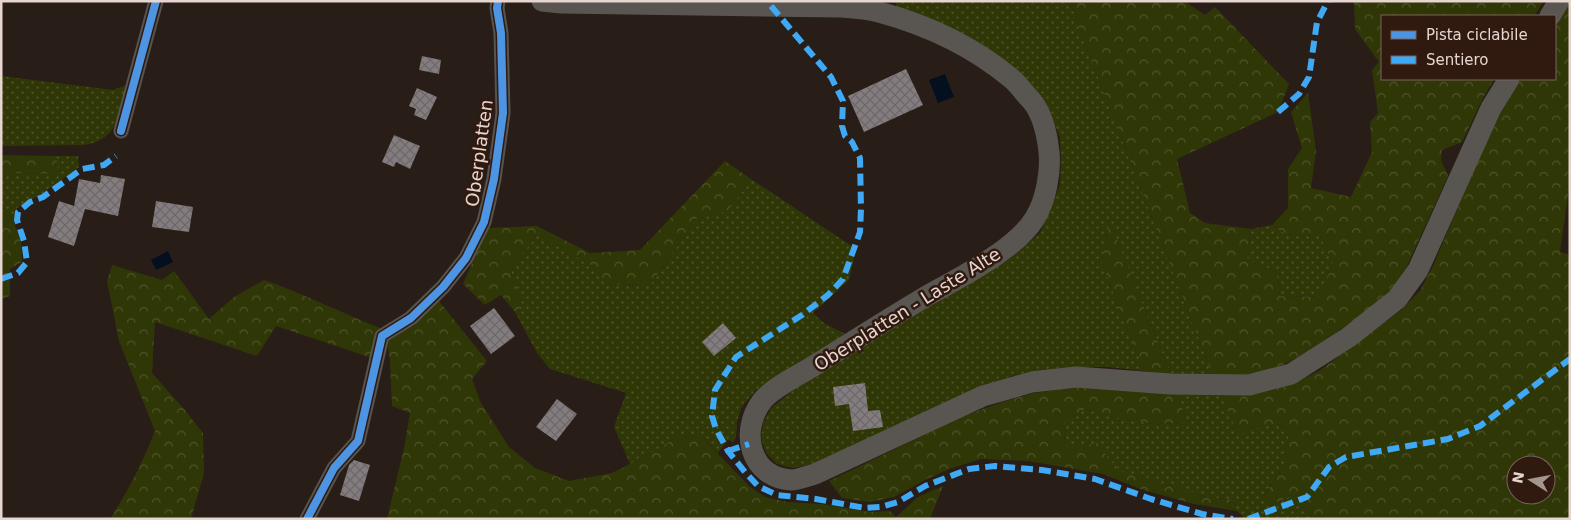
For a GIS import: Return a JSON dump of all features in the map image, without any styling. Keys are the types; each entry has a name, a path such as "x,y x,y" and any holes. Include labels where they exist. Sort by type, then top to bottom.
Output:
{"main road":[{"name":"Oberplatten - Laste Alte","path":"542,1 561,4 840,7 877,12 913,22 963,45 1013,79 1035,105 1047,130 1050,160 1047,189 1035,218 1015,242 992,258 882,323 763,400 753,417 749,429 750,444 758,463 774,476 793,480 814,474 983,396 1032,382 1076,377 1170,384 1248,385 1291,374 1349,337 1397,298 1418,270 1490,108 1509,80"},
{"path":"1551,15 1559,1"}],"street":[{"path":"121,131 156,1"},
{"name":"Oberplatten","path":"307,519 334,468 358,441 382,336 411,318 443,287 466,258 484,222 494,179 503,113 498,1"}],"green space":[{"path":"888,1 1070,1 1213,376 1171,375 1109,221 1102,262 1126,327 1145,371 1108,367 1073,367 1012,376 957,397 813,464 793,468 777,464 766,453 761,438 763,423 771,408 812,375 1008,260 1040,233 1060,185 1060,137 1047,107 995,55 965,35 936,22 896,8 896,3"},
{"path":"1070,1 1184,1 1205,15 1215,7 1289,84 1278,112 1177,159 1190,213 1205,223 1251,229 1247,260 1277,272 1280,296 1319,297 1333,264 1320,236 1285,234 1272,225 1288,208 1288,169 1302,148 1291,112 1308,93 1316,151 1311,188 1351,197 1372,152 1370,122 1378,113 1372,70 1379,62 1355,29 1354,1 1544,1 1535,15 1381,15 1381,80 1493,80 1462,142 1442,150 1441,160 1448,176 1407,266 1392,289 1370,309 1305,354 1276,368 1248,376 1213,376"},
{"path":"1570,3 1570,182 1560,252 1570,255 1570,519 1311,519 1312,517 1293,495 1269,506 1265,494 1286,463 1285,451 1289,436 1280,421 1238,435 1221,395 1294,383 1319,371 1400,311 1420,291 1433,266 1502,108 1520,80 1556,80 1556,25"},
{"path":"1,76 113,90 127,85 116,124 111,131 96,142 84,145 1,146"},
{"path":"1,155 56,156 59,174 1,173"},
{"path":"56,156 78,156 79,167 43,193 17,208 14,222 1,210 1,173 58,174"},
{"path":"725,161 751,179 728,211 696,219 651,284 607,285 594,267 538,235 510,268 523,308 515,312 501,295 485,305 463,284 487,228 537,226 590,253 640,250"},
{"path":"751,179 856,249 849,280 813,313 824,323 847,335 755,391 741,408 737,422 736,438 733,442 728,440 718,453 702,437 678,436 630,464 614,427 626,393 550,369 537,353 515,312 523,308 510,268 538,235 594,267 607,285 651,284 696,219 728,211"},
{"path":"1,210 14,222 21,242 22,262 10,269 10,296 1,299"},
{"path":"1109,220 1171,375 1145,371 1126,327 1102,262"},
{"path":"1272,225 1285,234 1320,236 1333,264 1320,297 1280,296 1277,272 1247,260 1251,229"},
{"path":"112,265 162,280 174,271 209,319 234,297 264,280 383,329 369,357 276,326 257,356 155,322 152,373 203,433 204,473 191,519 110,519 135,476 155,431 119,341 107,281"},
{"path":"439,301 487,361 472,379 481,403 509,447 535,468 569,481 612,473 655,451 678,436 702,437 749,486 765,497 787,502 822,504 870,512 890,511 896,517 918,497 943,486 930,519 387,519 404,448 410,413 392,406 387,339"},
{"path":"1076,387 1177,392 1187,423 1154,424 1108,416 1085,409 1065,421 1064,447 1101,443 1106,456 1121,472 1142,476 1160,484 1182,487 1201,496 1234,500 1237,511 1194,504 1143,490 1103,474 1028,461 981,459 949,469 894,497 870,502 842,498 829,481 964,416 1034,393"},
{"path":"1177,392 1221,395 1281,421 1289,436 1285,451 1286,463 1265,493 1269,506 1293,495 1312,517 1311,519 1245,519 1237,511 1234,500 1201,496 1182,487 1160,484 1142,476 1120,472 1106,456 1064,447 1065,421 1085,409 1108,416 1154,424 1187,423"}],"water":[{"path":"945,74 954,97 938,103 929,80"},
{"path":"168,251 173,262 156,270 151,260"}],"building":[{"path":"422,56 441,60 439,74 419,70"},
{"path":"906,69 923,105 864,132 848,96"},
{"path":"417,88 437,97 426,120 414,115 416,109 409,106"},
{"path":"394,135 420,146 410,169 396,162 394,167 382,162"},
{"path":"101,175 125,179 118,216 85,209 74,246 48,237 59,201 74,206 79,179 100,183"},
{"path":"156,201 193,207 189,232 152,227"},
{"path":"494,308 515,336 491,354 470,326"},
{"path":"723,323 736,338 714,356 702,342"},
{"path":"865,383 868,411 880,410 883,427 853,431 849,404 835,406 833,387"},
{"path":"557,399 577,414 556,441 536,427"},
{"path":"354,460 370,465 359,501 340,495 349,465"}],"marked path":[{"path":"1278,112 1299,94 1309,77 1317,22 1328,1"},
{"path":"771,6 831,77 843,101 842,126 845,136 852,142 860,158 860,232 843,279 828,295 802,315 736,357 715,390 712,416 716,429 728,451 745,472 758,486 777,495 816,499 865,508 880,507 898,502 925,486 969,469 995,466 1042,470 1095,479 1151,499 1202,514 1233,519"},
{"path":"1,279 18,273 27,262 24,241 17,220 18,212 30,202 43,197 82,169 104,165 116,156"},
{"path":"1248,519 1307,497 1329,467 1346,457 1448,439 1480,426 1570,359"},
{"path":"728,451 749,444"}],"cycle path":[{"path":"121,131 156,1"},
{"path":"307,519 334,468 358,441 382,336 411,318 443,287 466,258 484,222 494,179 503,113 501,33 497,8 498,1"}]}
